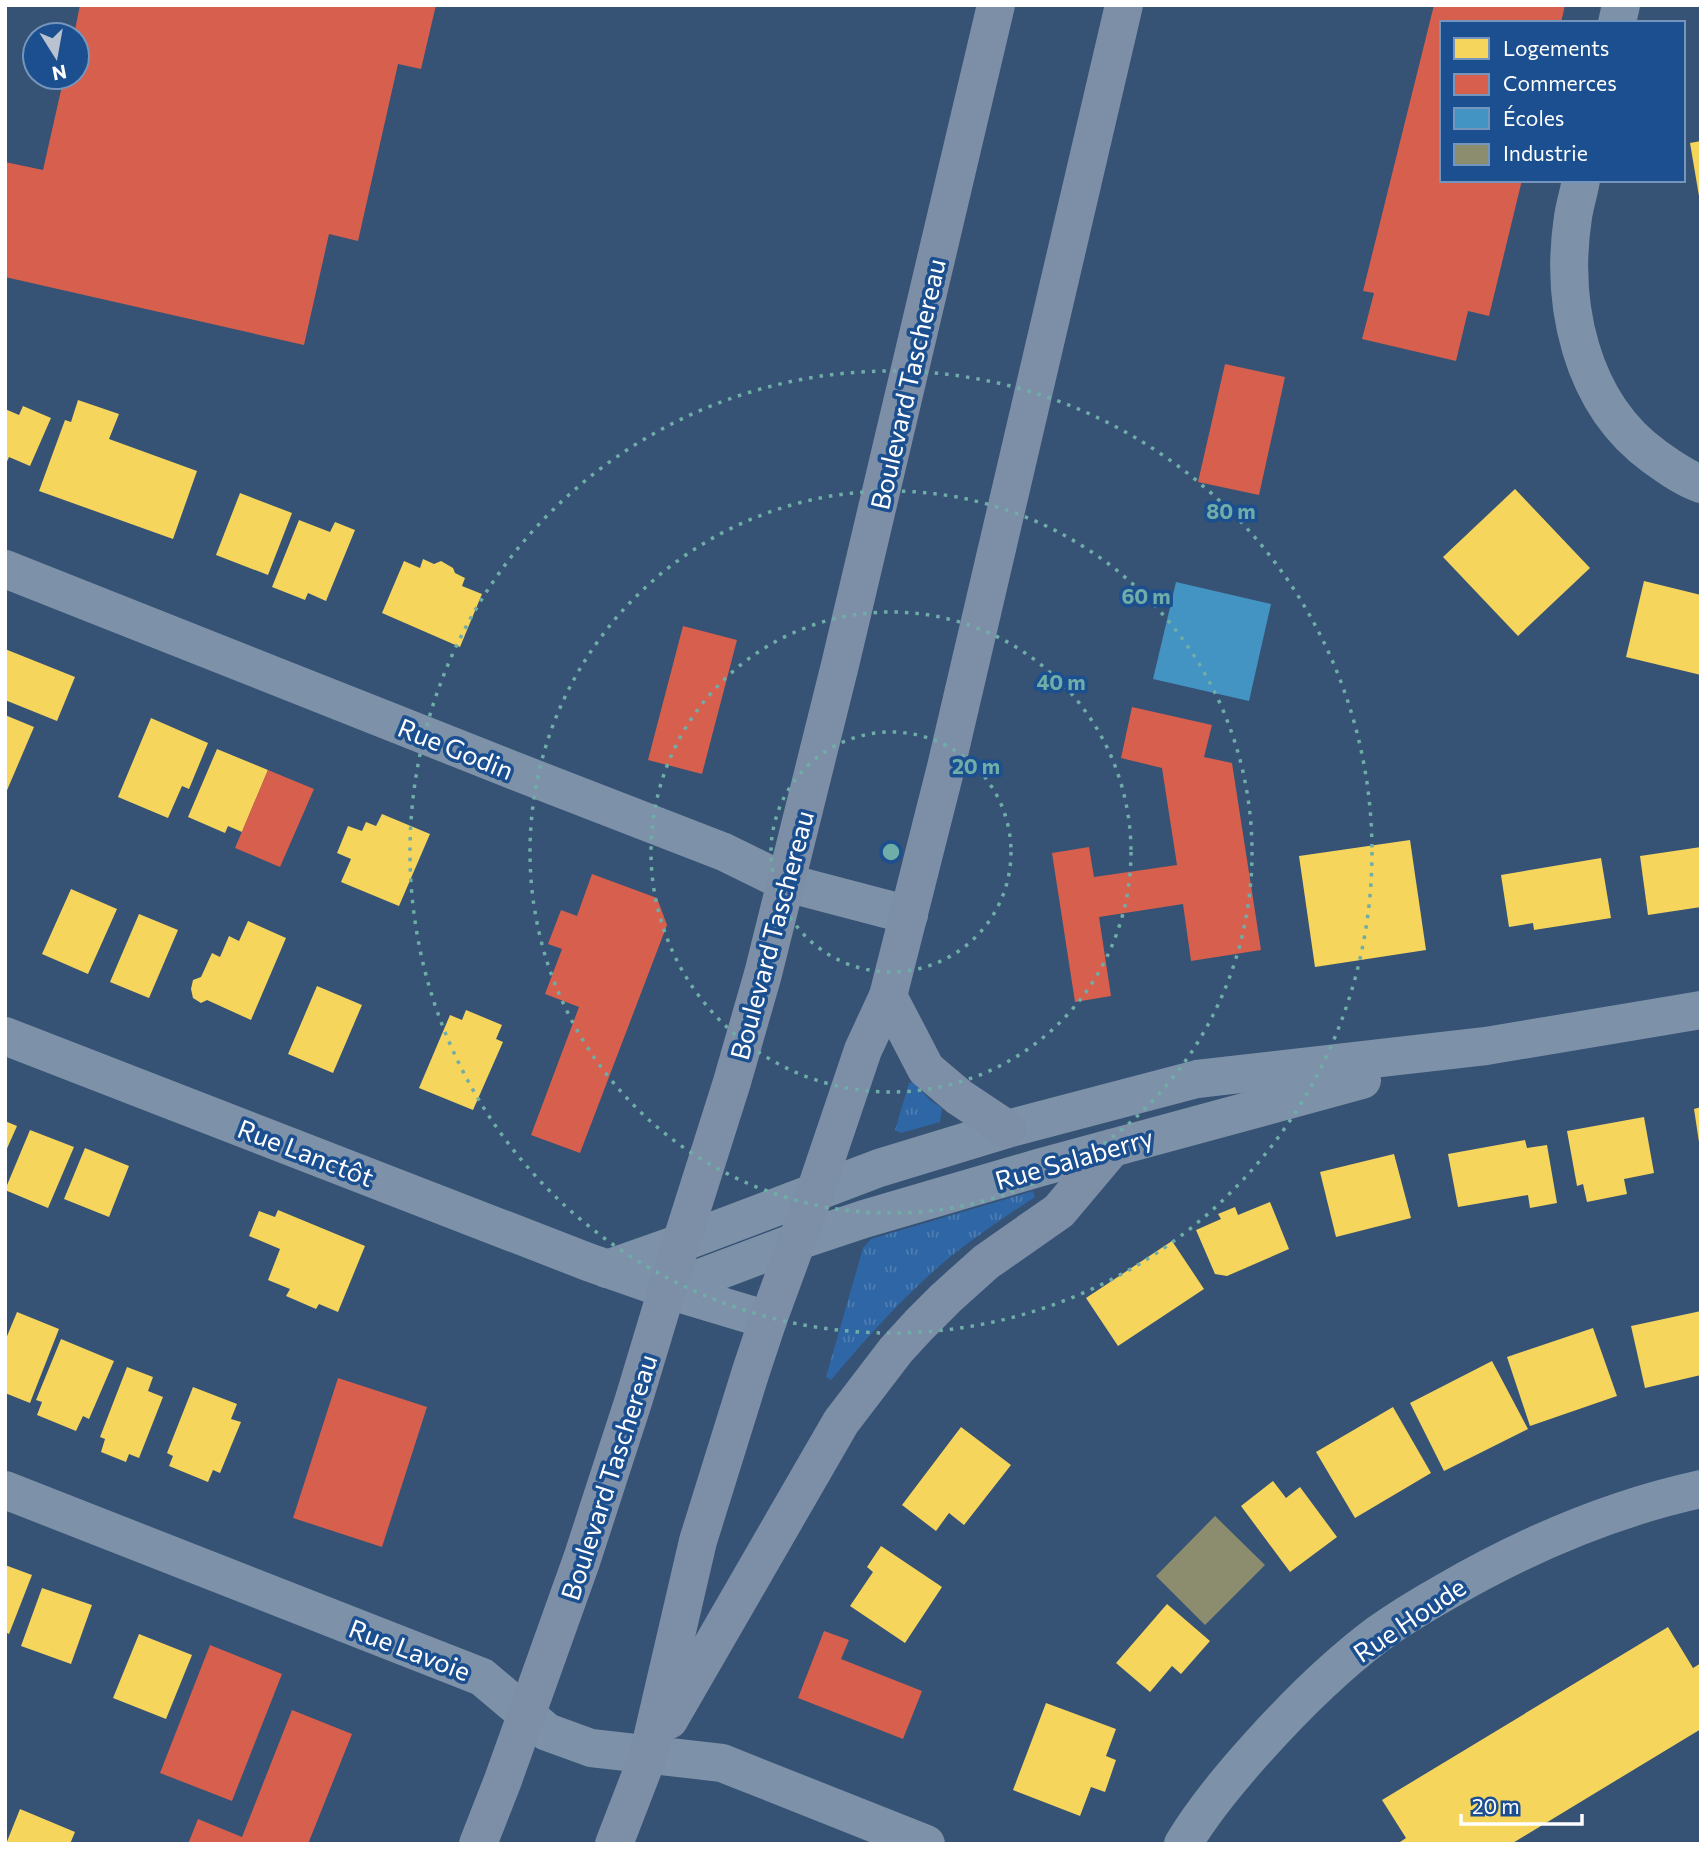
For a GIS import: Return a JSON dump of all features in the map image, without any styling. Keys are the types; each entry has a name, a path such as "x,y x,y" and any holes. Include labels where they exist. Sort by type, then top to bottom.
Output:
{"main road":[{"name":"Boulevard Taschereau","path":"478,1844 582,1559 635,1399 732,1082 787,883 996,5"},
{"path":"614,1844 648,1756 698,1541 768,1320 863,1050 888,996 949,754 1124,5"},
{"path":"888,996 926,1069 959,1097 1007,1129"},
{"path":"648,1756 841,1422 867,1386 896,1350 946,1298 986,1262 1059,1211 1112,1147"}],"street":[{"path":"1581,182 1573,215 1569,272 1572,313 1586,366 1620,425 1644,449 1701,484"},
{"name":"Rue Godin","path":"5,569 724,852 787,883 909,915"},
{"name":"Rue Salaberry","path":"681,1244 879,1168 1007,1129 1197,1079 1486,1046 1701,1010"},
{"name":"Rue Lanctôt","path":"5,1036 607,1269 768,1320"},
{"name":"Rue Salaberry","path":"668,1290 864,1219 1112,1147 1486,1046"},
{"path":"607,1269 681,1244"},
{"name":"Rue Houde","path":"1183,1844 1209,1804 1231,1777 1297,1705 1378,1634 1472,1576 1531,1547 1623,1509 1701,1489"},
{"name":"Rue Lavoie","path":"5,1490 482,1677 547,1732 591,1748 722,1763 926,1844"}],"green space":[{"path":"913,1082 942,1108 940,1122 901,1133 895,1130 909,1083"},
{"path":"1033,1191 1035,1197 938,1267 890,1314 831,1380 826,1377 863,1248 871,1239"}],"building: Logements":[{"path":"1701,141 1701,196 1699,196 1690,143"},
{"path":"78,400 119,414 109,439 197,471 173,539 39,491 65,420 71,422"},
{"path":"23,406 51,418 30,466 9,457 5,466 5,409 19,415"},
{"path":"1515,489 1590,568 1518,636 1443,557"},
{"path":"240,493 292,513 268,575 216,555"},
{"path":"299,520 330,532 335,522 355,530 326,601 308,593 305,600 272,587"},
{"path":"423,559 434,564 441,561 453,568 455,573 465,578 462,586 482,594 460,647 382,613 404,561 420,568"},
{"path":"1644,581 1701,595 1701,675 1626,657"},
{"path":"5,649 75,677 57,721 5,700"},
{"path":"5,715 34,727 5,795"},
{"path":"151,718 208,743 189,789 182,786 168,818 118,797"},
{"path":"217,749 268,770 242,832 228,826 225,833 188,817"},
{"path":"382,814 430,834 399,906 341,882 351,859 337,853 348,826 362,831 366,822 376,826"},
{"path":"1410,840 1426,950 1315,967 1299,856"},
{"path":"1701,847 1701,907 1648,915 1640,856"},
{"path":"1601,858 1611,918 1534,930 1533,923 1509,927 1501,875"},
{"path":"71,889 117,909 88,974 42,954"},
{"path":"139,914 178,930 149,998 110,982"},
{"path":"248,921 286,938 251,1020 207,1000 201,1003 193,998 191,989 193,980 201,977 212,953 220,957 229,936 239,941"},
{"path":"317,986 362,1005 333,1073 288,1054"},
{"path":"466,1010 502,1025 496,1039 503,1042 473,1110 419,1088 450,1015 462,1020"},
{"path":"1701,1107 1701,1142 1699,1142 1694,1109"},
{"path":"1644,1117 1654,1173 1624,1179 1627,1194 1587,1202 1583,1184 1577,1186 1567,1131"},
{"path":"5,1121 17,1126 5,1153"},
{"path":"30,1130 74,1147 48,1208 5,1190"},
{"path":"1525,1140 1527,1148 1547,1145 1557,1203 1530,1208 1528,1195 1458,1207 1448,1154"},
{"path":"85,1148 129,1166 109,1217 64,1199"},
{"path":"1394,1154 1411,1218 1336,1237 1320,1172"},
{"path":"1270,1202 1289,1249 1227,1276 1215,1274 1196,1230 1221,1219 1218,1214 1235,1207 1238,1215"},
{"path":"278,1210 365,1246 338,1312 319,1304 316,1309 286,1296 290,1289 268,1280 280,1249 249,1236 259,1211 275,1217"},
{"path":"1172,1241 1204,1289 1118,1346 1086,1298"},
{"path":"1701,1311 1701,1375 1645,1388 1631,1326"},
{"path":"17,1312 59,1329 30,1403 5,1393 5,1341"},
{"path":"1593,1328 1617,1396 1530,1426 1507,1357"},
{"path":"61,1339 114,1361 89,1419 83,1416 76,1431 37,1415 42,1402 36,1400"},
{"path":"1492,1361 1528,1429 1444,1471 1410,1403"},
{"path":"127,1367 153,1377 148,1391 163,1397 139,1458 129,1454 126,1462 101,1452 105,1439 100,1437"},
{"path":"193,1387 237,1404 231,1419 241,1422 220,1473 213,1470 208,1482 169,1466 173,1456 167,1453"},
{"path":"1393,1407 1431,1473 1355,1518 1316,1452"},
{"path":"961,1427 1011,1465 964,1525 949,1513 936,1531 902,1505"},
{"path":"1273,1481 1286,1498 1300,1487 1337,1537 1290,1572 1241,1506"},
{"path":"881,1546 942,1587 905,1643 850,1606 873,1572 867,1567"},
{"path":"5,1565 32,1575 9,1634 5,1632"},
{"path":"42,1588 92,1605 71,1664 21,1646"},
{"path":"1167,1604 1210,1641 1181,1674 1172,1666 1150,1692 1116,1663"},
{"path":"1668,1627 1693,1668 1701,1663 1701,1729 1511,1844 1397,1844 1406,1838 1382,1800"},
{"path":"139,1634 192,1655 166,1719 113,1698"},
{"path":"1046,1703 1116,1729 1106,1756 1116,1760 1105,1792 1091,1787 1080,1816 1013,1790"},
{"path":"20,1809 75,1832 70,1844 6,1844"}],"building: Commerces":[{"path":"80,5 436,5 421,69 398,64 358,241 329,234 304,345 5,277 5,162 43,170 61,91 91,91 91,21 77,21"},
{"path":"1434,5 1565,5 1561,21 1440,21 1440,182 1522,182 1489,316 1468,311 1456,361 1362,339 1374,293 1363,291"},
{"path":"1225,364 1285,377 1259,495 1198,482"},
{"path":"683,626 737,640 702,774 648,760"},
{"path":"1132,707 1212,725 1204,757 1232,763 1261,950 1191,961 1183,904 1099,917 1111,996 1075,1002 1052,853 1089,847 1094,877 1177,865 1162,768 1121,758"},
{"path":"268,770 314,789 280,867 235,848"},
{"path":"592,874 657,898 667,925 580,1153 531,1135 579,1007 545,994 562,949 548,944 561,910 577,916"},
{"path":"338,1378 427,1407 382,1547 293,1518"},
{"path":"824,1631 849,1640 841,1659 922,1691 903,1739 798,1698"},
{"path":"210,1645 282,1674 232,1801 160,1773"},
{"path":"292,1710 352,1734 308,1844 188,1844 198,1819 242,1837"}],"building: Écoles":[{"path":"1176,582 1271,604 1249,701 1153,679"}],"building: Industrie":[{"path":"1215,1516 1265,1565 1205,1625 1156,1576"}]}
